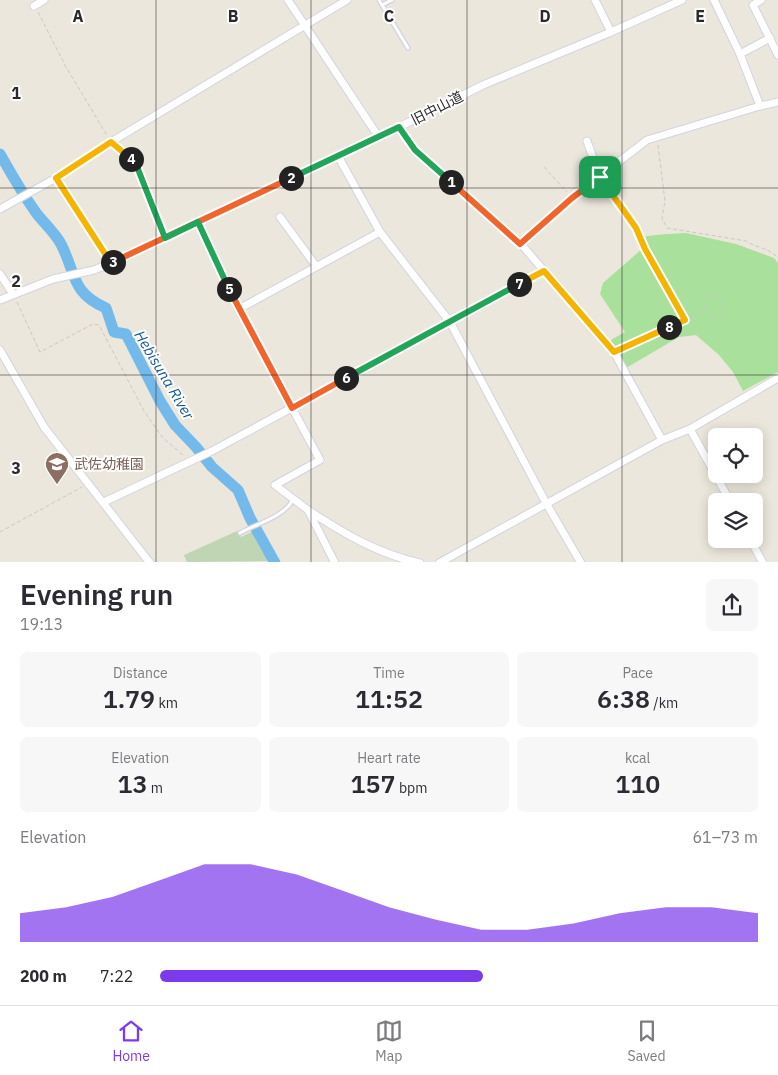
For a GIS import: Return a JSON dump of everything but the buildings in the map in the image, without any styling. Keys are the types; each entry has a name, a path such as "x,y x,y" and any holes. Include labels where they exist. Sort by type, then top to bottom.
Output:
{"street":[{"path":"34,6 44,0"},
{"path":"288,0 304,26 315,38 378,136"},
{"path":"0,209 56,178 111,142 347,0"},
{"path":"595,0 611,32"},
{"name":"旧中山道","path":"0,300 53,279 94,270 111,263 399,127 483,85 611,32 682,0"},
{"path":"714,0 740,54 760,106"},
{"path":"761,0 753,5 778,55"},
{"path":"740,54 770,38"},
{"path":"520,244 572,198 647,140 778,102"},
{"path":"399,127 415,150 520,244 614,352 662,440"},
{"path":"588,141 600,177"},
{"path":"338,156 380,232 450,322 546,503 581,562"},
{"path":"280,217 316,266"},
{"path":"198,222 239,309 320,460 275,486 347,535 380,551 420,562"},
{"path":"239,309 380,232"},
{"path":"104,502 208,452 292,408 544,271"},
{"path":"0,274 13,294"},
{"path":"0,350 44,427 150,562"},
{"path":"439,562 662,440 690,429 778,378"},
{"path":"690,429 726,493"},
{"path":"308,510 335,562"},
{"path":"755,548 763,562"}],"lane":[{"path":"379,0 408,48"},
{"path":"382,5 392,0"},
{"path":"240,533 288,508 294,499"}],"path":[{"path":"34,6 66,67 111,142 136,164 165,238"},
{"path":"654,138 659,147 665,201 662,218 667,228 746,242 770,250 778,258"},
{"path":"544,167 572,198"},
{"path":"600,177 636,228 645,249 685,320"},
{"path":"56,178 111,263"},
{"path":"13,294 40,352 94,324 99,325 144,411 162,437 189,461"},
{"path":"717,294 726,312 711,318 706,310 701,302 717,294"},
{"path":"614,352 706,310"},
{"path":"0,532 89,484"}],"green space":[{"path":"686,233 736,244 774,258 778,263 778,372 743,391 733,372 719,355 696,335 679,337 626,368 609,341 625,332 600,294 603,283 642,249 643,237"},
{"path":"237,531 241,537 254,531 270,561 187,562 184,555"}],"waterway":[{"name":"Hebisuna River","path":"0,154 32,207 61,244 80,289 86,296 106,308 114,332 126,334 160,401 175,425 212,467 238,490 250,518 274,562"}],"place":[{"name":"武佐幼稚園","path":"57,485"}],"route":[{"path":"600,177 572,198 520,244 415,150 399,127 378,136 338,156 244,200 198,222 165,238 111,263 56,178 111,142 136,164 165,238 198,222 239,309 292,408 544,271 614,352 685,320 645,249 636,228 600,177"}]}
